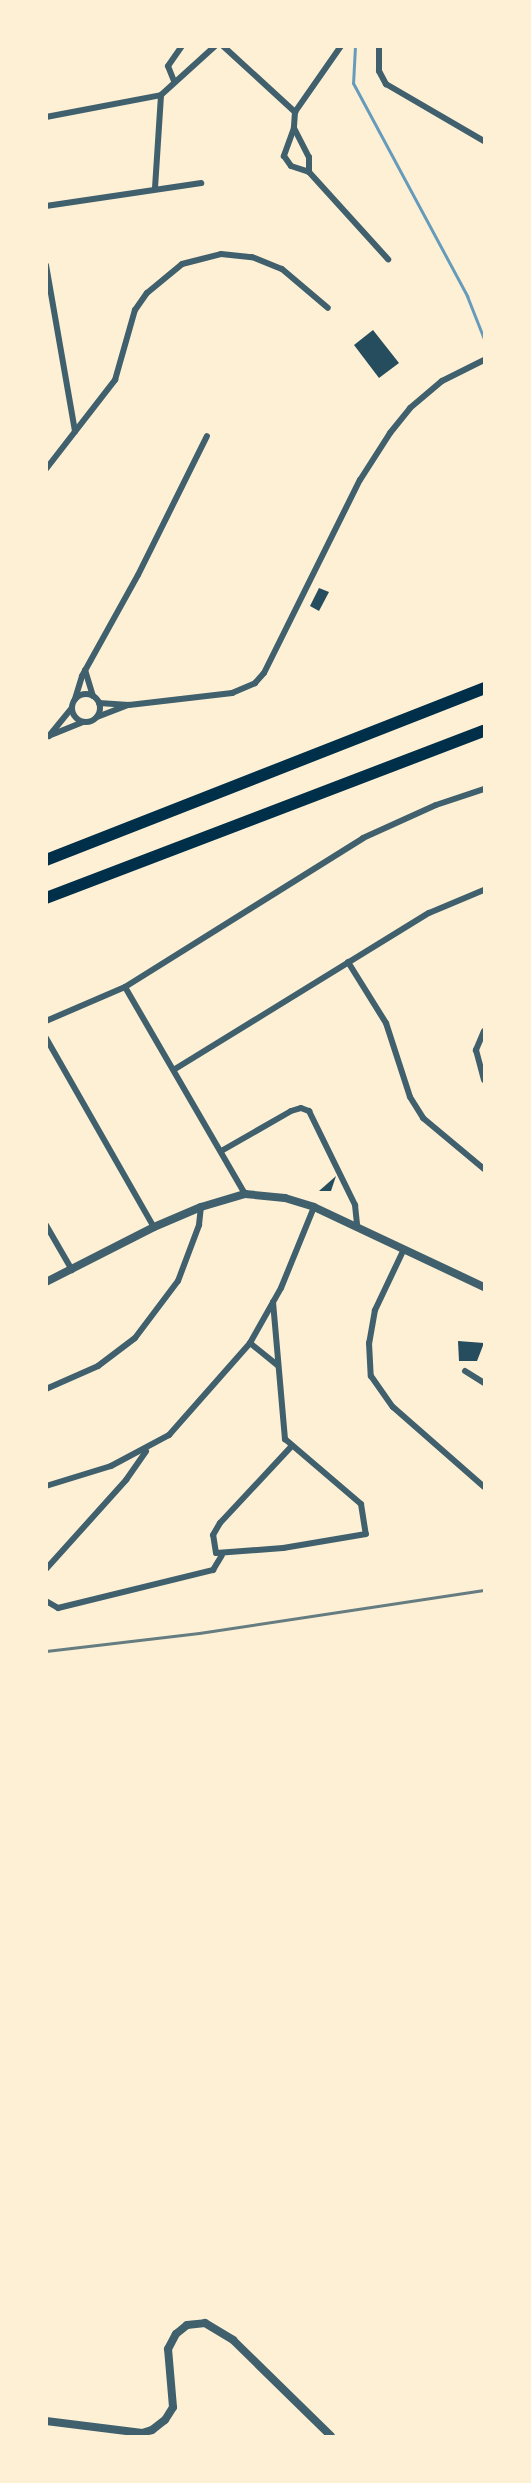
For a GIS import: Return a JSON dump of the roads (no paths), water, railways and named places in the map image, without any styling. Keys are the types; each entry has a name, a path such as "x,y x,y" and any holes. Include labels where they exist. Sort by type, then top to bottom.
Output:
{"highway":[{"path":"46,860 484,688"},
{"path":"46,898 484,731"}],"street":[{"path":"174,81 168,66 183,46"},
{"path":"46,117 161,95 174,81 216,46"},
{"path":"223,46 295,112"},
{"path":"341,46 295,112 294,128 286,146 287,162 309,172 387,259"},
{"path":"378,46 380,71 386,84 484,141"},
{"path":"154,188 161,95"},
{"path":"294,128 309,157 309,172"},
{"path":"46,206 154,188 201,183"},
{"path":"46,469 115,380 135,310 147,293 182,264 220,254 252,257 282,269 328,308"},
{"path":"46,265 75,432"},
{"path":"85,670 93,696 99,703 129,705 232,693 260,678 360,480 390,433 410,408 442,381 484,360"},
{"path":"48,736 72,708 85,670 138,575 207,435"},
{"path":"75,699 84,694 93,696"},
{"path":"97,717 99,703"},
{"path":"48,736 129,705"},
{"path":"72,708 83,722"},
{"path":"46,1021 125,987 363,838 436,805 484,789"},
{"path":"175,1069 429,913 484,890"},
{"path":"348,962 386,1023 410,1097 423,1119 484,1169"},
{"path":"125,987 223,1150 245,1194"},
{"path":"484,1031 476,1050 484,1080"},
{"path":"46,1038 154,1227"},
{"path":"223,1150 291,1111 301,1108 309,1111 355,1205 357,1225"},
{"path":"46,1282 154,1227 201,1207 245,1194 285,1198 314,1207 357,1225 484,1287"},
{"path":"46,1389 98,1366 142,1330 178,1281 199,1225 201,1207"},
{"path":"46,1486 147,1450 169,1435 250,1344 273,1302 314,1207"},
{"path":"46,1225 72,1270"},
{"path":"404,1249 375,1311 369,1343 371,1376 393,1407 484,1487"},
{"path":"273,1302 281,1421 290,1448 361,1504 366,1534 222,1555 213,1548 213,1535 290,1448"},
{"path":"250,1344 278,1366"},
{"path":"465,1371 484,1383"},
{"path":"46,1569 126,1480 147,1450"},
{"path":"46,1601 58,1608 213,1570 222,1555"},
{"path":"46,2421 142,2433 152,2430 165,2420 173,2407 168,2349 176,2334 187,2325 205,2323 233,2340 331,2436"}],"waterway":[{"path":"355,46 353,83 467,296 484,339"}],"railway":[{"path":"46,1651 199,1633 484,1590"}]}
